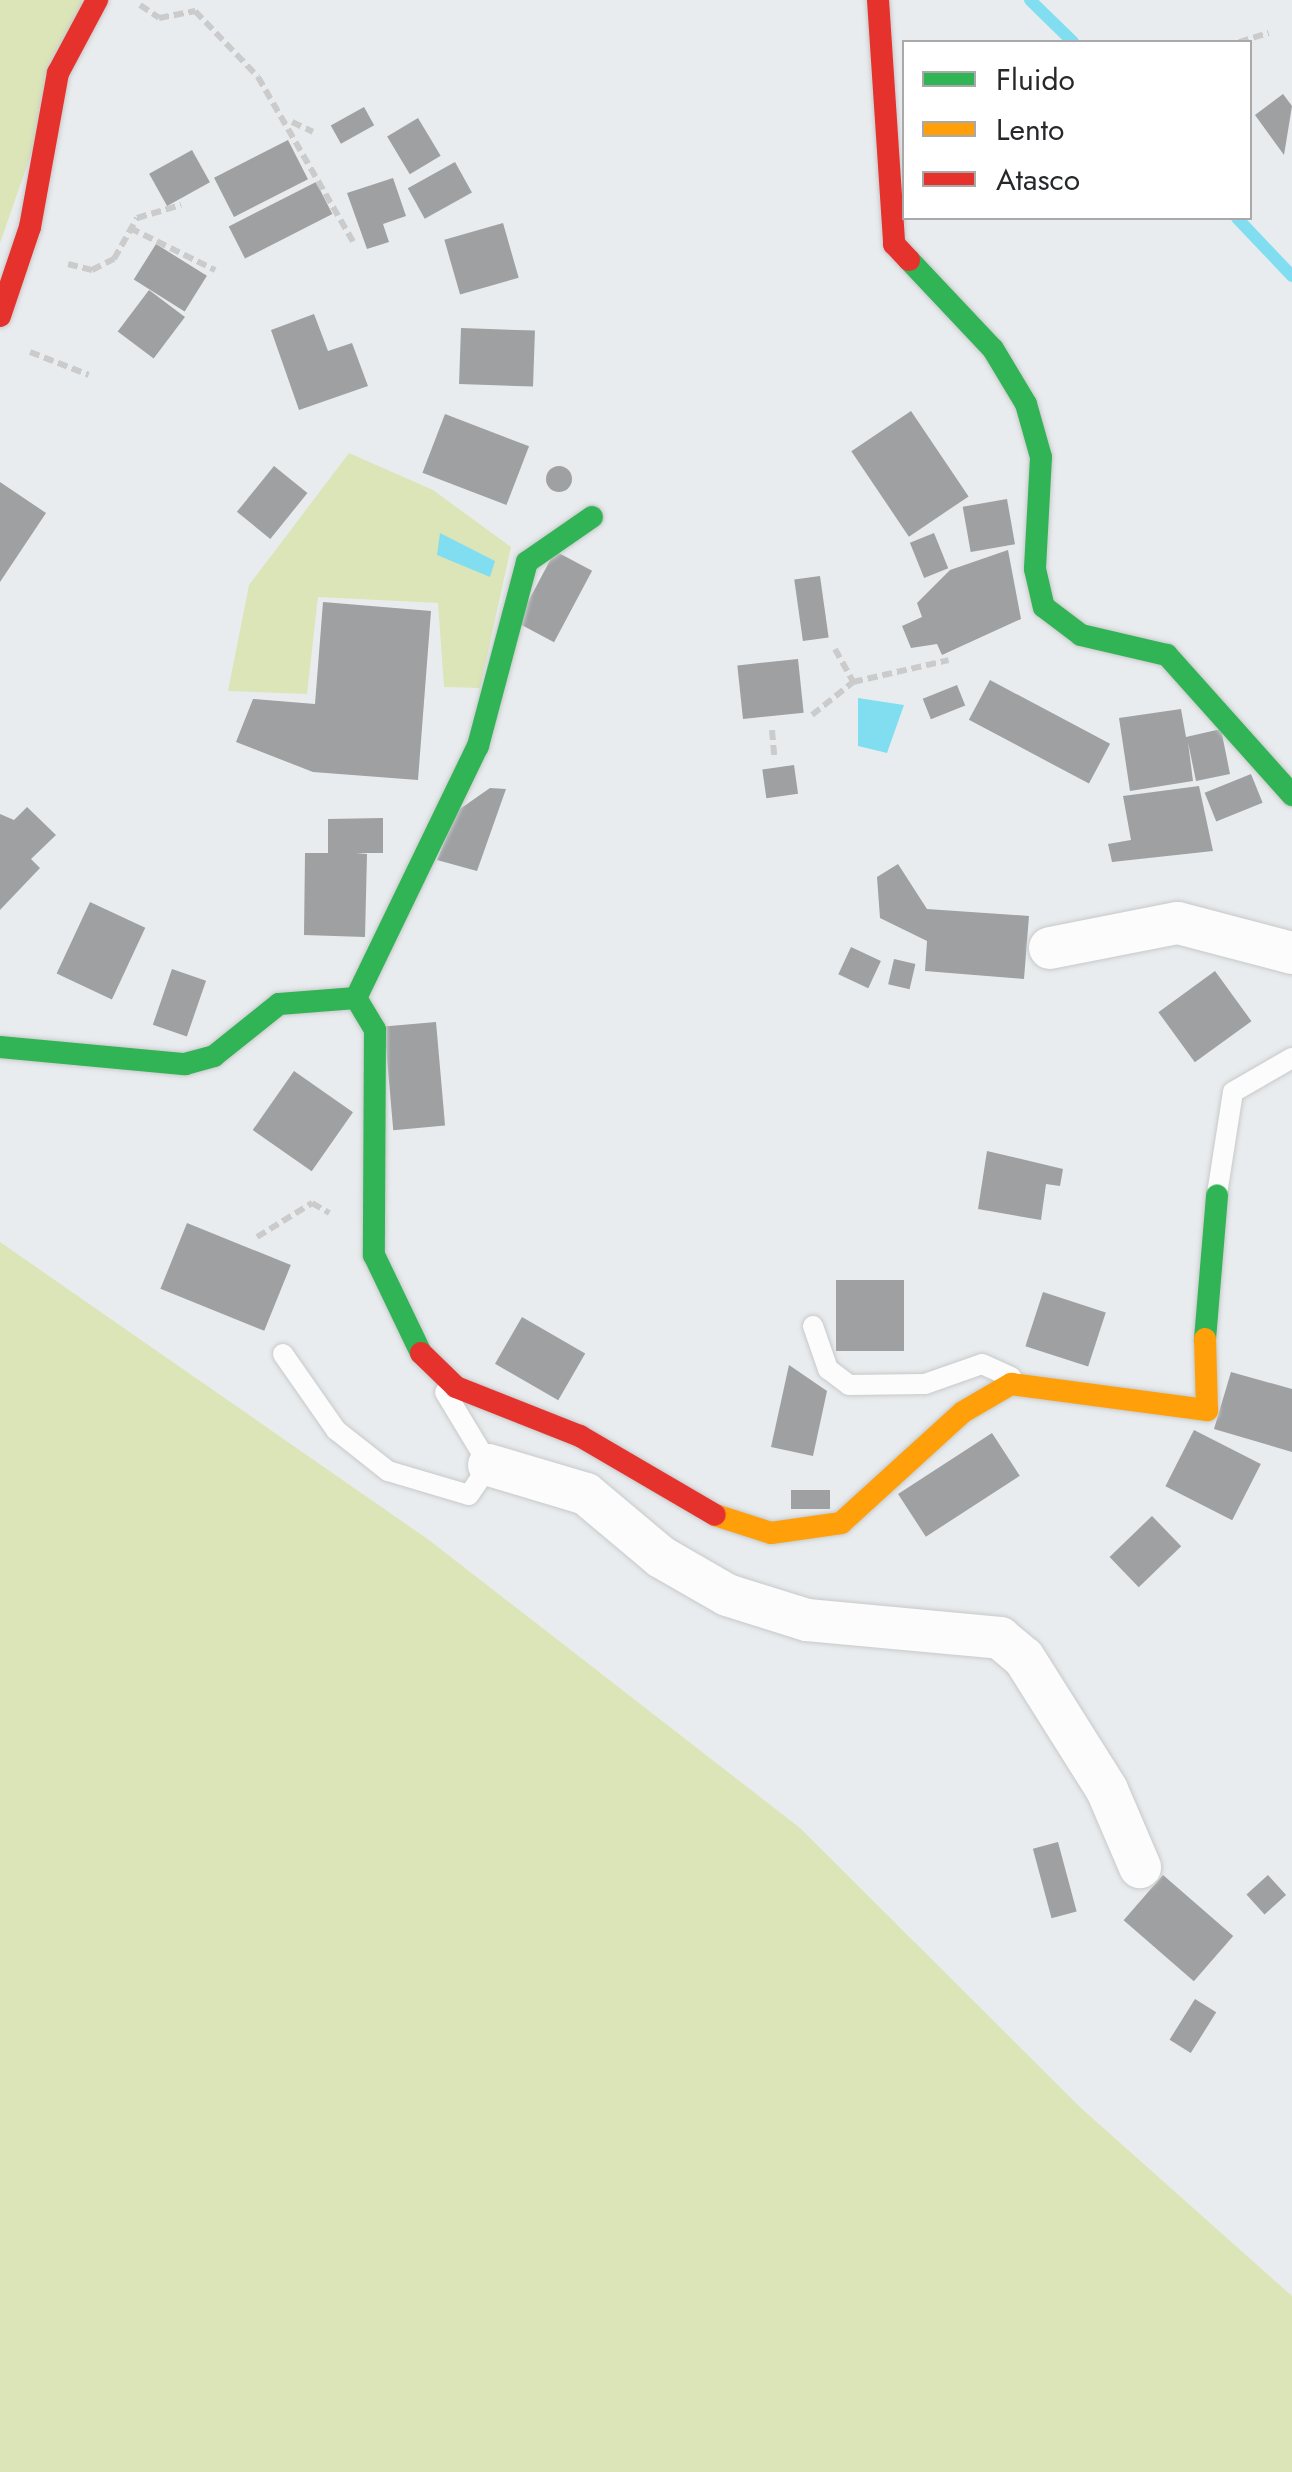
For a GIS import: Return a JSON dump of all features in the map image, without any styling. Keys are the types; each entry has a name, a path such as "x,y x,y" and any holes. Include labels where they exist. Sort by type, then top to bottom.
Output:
{"street":[{"path":"0,316 30,227 58,72 97,0"},
{"path":"878,0 894,244 993,348 1026,404 1041,457 1035,570 1044,608 1081,635 1167,655 1292,795"},
{"path":"356,998 478,746 527,562 592,518"},
{"path":"1050,948 1178,923 1292,954"},
{"path":"0,1047 184,1064 214,1056 279,1004 356,998"},
{"path":"356,998 375,1030 374,1186 381,1289 408,1340 446,1380 580,1436 717,1516 795,1535 840,1523 986,1394 1024,1383 1208,1410 1204,1272 1217,1196"},
{"path":"489,1465 586,1494 661,1557 727,1595 808,1620 1000,1638 1024,1658 1107,1790 1140,1868"}],"lane":[{"path":"1217,1196 1233,1092 1292,1058"},
{"path":"813,1326 828,1369 849,1385 925,1384 982,1364 1024,1383"},
{"path":"282,1354 336,1430 388,1471 469,1494 489,1465 445,1403 446,1380"}],"path":[{"path":"97,0 149,6 159,18 195,11 291,122 355,246"},
{"path":"1246,40 1269,33"},
{"path":"291,122 313,132"},
{"path":"60,272 72,260 92,270 114,258 130,228 181,205"},
{"path":"130,228 216,270"},
{"path":"16,348 90,375"},
{"path":"836,649 853,682"},
{"path":"812,716 853,682 949,660"},
{"path":"772,730 774,755"},
{"path":"257,1236 312,1203 340,1220 374,1186"}],"green space":[{"path":"0,0 85,0 0,243"},
{"path":"349,453 433,490 511,547 480,688 444,687 438,603 318,597 307,694 228,691 249,585"},
{"path":"0,1242 429,1540 800,1828 1081,2108 1292,2296 1292,2472 0,2472"}],"water":[{"path":"440,533 495,561 490,577 437,555"},
{"path":"858,698 904,705 887,753 858,746"}],"building":[{"path":"1283,94 1292,106 1284,155 1255,115"},
{"path":"364,107 374,125 341,144 331,125"},
{"path":"418,118 441,156 410,174 387,137"},
{"path":"288,140 308,179 234,217 214,178"},
{"path":"192,150 210,182 167,206 149,174"},
{"path":"455,162 472,193 425,219 408,188"},
{"path":"393,178 406,216 383,224 389,242 367,249 347,193"},
{"path":"316,182 332,214 245,259 229,226"},
{"path":"503,223 519,278 460,295 444,240"},
{"path":"156,244 207,276 185,311 134,280"},
{"path":"149,290 185,317 154,359 118,332"},
{"path":"314,314 328,351 352,343 368,386 299,410 271,330"},
{"path":"461,328 535,331 533,387 459,384"},
{"path":"911,411 969,496 909,537 851,451"},
{"path":"445,414 529,446 506,505 422,473"},
{"path":"274,466 307,493 270,539 237,512"},
{"path":"559,466 568,470 572,479 568,488 559,492 550,488 546,479 550,470"},
{"path":"0,482 46,513 0,582"},
{"path":"1007,499 1015,544 971,552 963,507"},
{"path":"934,533 948,568 924,578 910,543"},
{"path":"1008,550 1021,619 942,655 937,644 911,648 902,626 922,617 917,603 950,570"},
{"path":"555,551 592,571 554,642 517,623"},
{"path":"820,576 829,637 803,641 794,580"},
{"path":"323,602 431,611 418,780 313,772 236,742 253,699 315,704"},
{"path":"798,659 804,713 743,719 737,665"},
{"path":"990,680 1110,744 1089,784 969,720"},
{"path":"957,685 965,705 931,719 923,699"},
{"path":"1181,709 1186,737 1221,729 1230,774 1196,781 1188,742 1193,781 1130,791 1119,718"},
{"path":"794,765 798,794 766,798 762,769"},
{"path":"1251,774 1263,803 1216,821 1205,793"},
{"path":"1199,786 1213,851 1112,862 1108,844 1131,840 1123,796"},
{"path":"490,788 506,789 477,871 437,860 457,811"},
{"path":"27,807 56,835 31,859 40,868 0,910 0,814 14,820"},
{"path":"383,818 383,853 356,853 367,854 365,937 304,935 305,853 328,853 328,819"},
{"path":"898,864 927,909 1029,916 1024,979 925,971 927,941 880,918 877,877"},
{"path":"90,902 145,928 112,999 57,974"},
{"path":"851,947 881,961 868,988 838,974"},
{"path":"894,959 915,964 910,989 888,984"},
{"path":"172,969 206,981 187,1037 153,1025"},
{"path":"1215,971 1251,1021 1195,1062 1158,1012"},
{"path":"436,1022 445,1126 393,1130 384,1027"},
{"path":"294,1071 353,1112 312,1171 253,1130"},
{"path":"987,1151 1063,1169 1060,1186 1046,1184 1041,1220 978,1209"},
{"path":"187,1223 291,1265 264,1331 160,1289"},
{"path":"836,1280 904,1280 904,1351 836,1351"},
{"path":"1043,1292 1106,1312 1088,1367 1025,1346"},
{"path":"522,1317 585,1354 558,1400 495,1364"},
{"path":"789,1365 827,1391 813,1456 771,1447"},
{"path":"1231,1372 1292,1389 1292,1452 1214,1429"},
{"path":"1194,1430 1261,1464 1232,1520 1165,1486"},
{"path":"992,1433 1020,1476 926,1537 898,1494"},
{"path":"791,1490 830,1490 830,1509 791,1509"},
{"path":"1152,1516 1181,1546 1139,1587 1110,1557"},
{"path":"1058,1842 1077,1912 1052,1918 1033,1849"},
{"path":"1163,1875 1233,1936 1194,1981 1124,1920"},
{"path":"1268,1875 1286,1895 1265,1914 1246,1894"},
{"path":"1195,1999 1216,2012 1191,2053 1170,2040"}],"waterway":[{"path":"1030,0 1071,40"},
{"path":"1239,220 1292,276"}],"traffic: fast":[{"path":"909,260 993,349 1026,404 1041,457 1035,569 1044,607 1081,635 1167,655 1292,795"},
{"path":"356,998 478,746 527,562 592,517"},
{"path":"0,1047 185,1064 214,1056 279,1004 356,998 375,1030 374,1255 421,1353"},
{"path":"1205,1339 1217,1196"}],"traffic: slow":[{"path":"715,1515 771,1533 841,1523 963,1412 1011,1384 1207,1410 1205,1339"}],"traffic: jam":[{"path":"0,316 30,227 58,73 97,0"},
{"path":"878,0 894,244 909,260"},
{"path":"421,1353 456,1387 580,1436 715,1515"}]}
